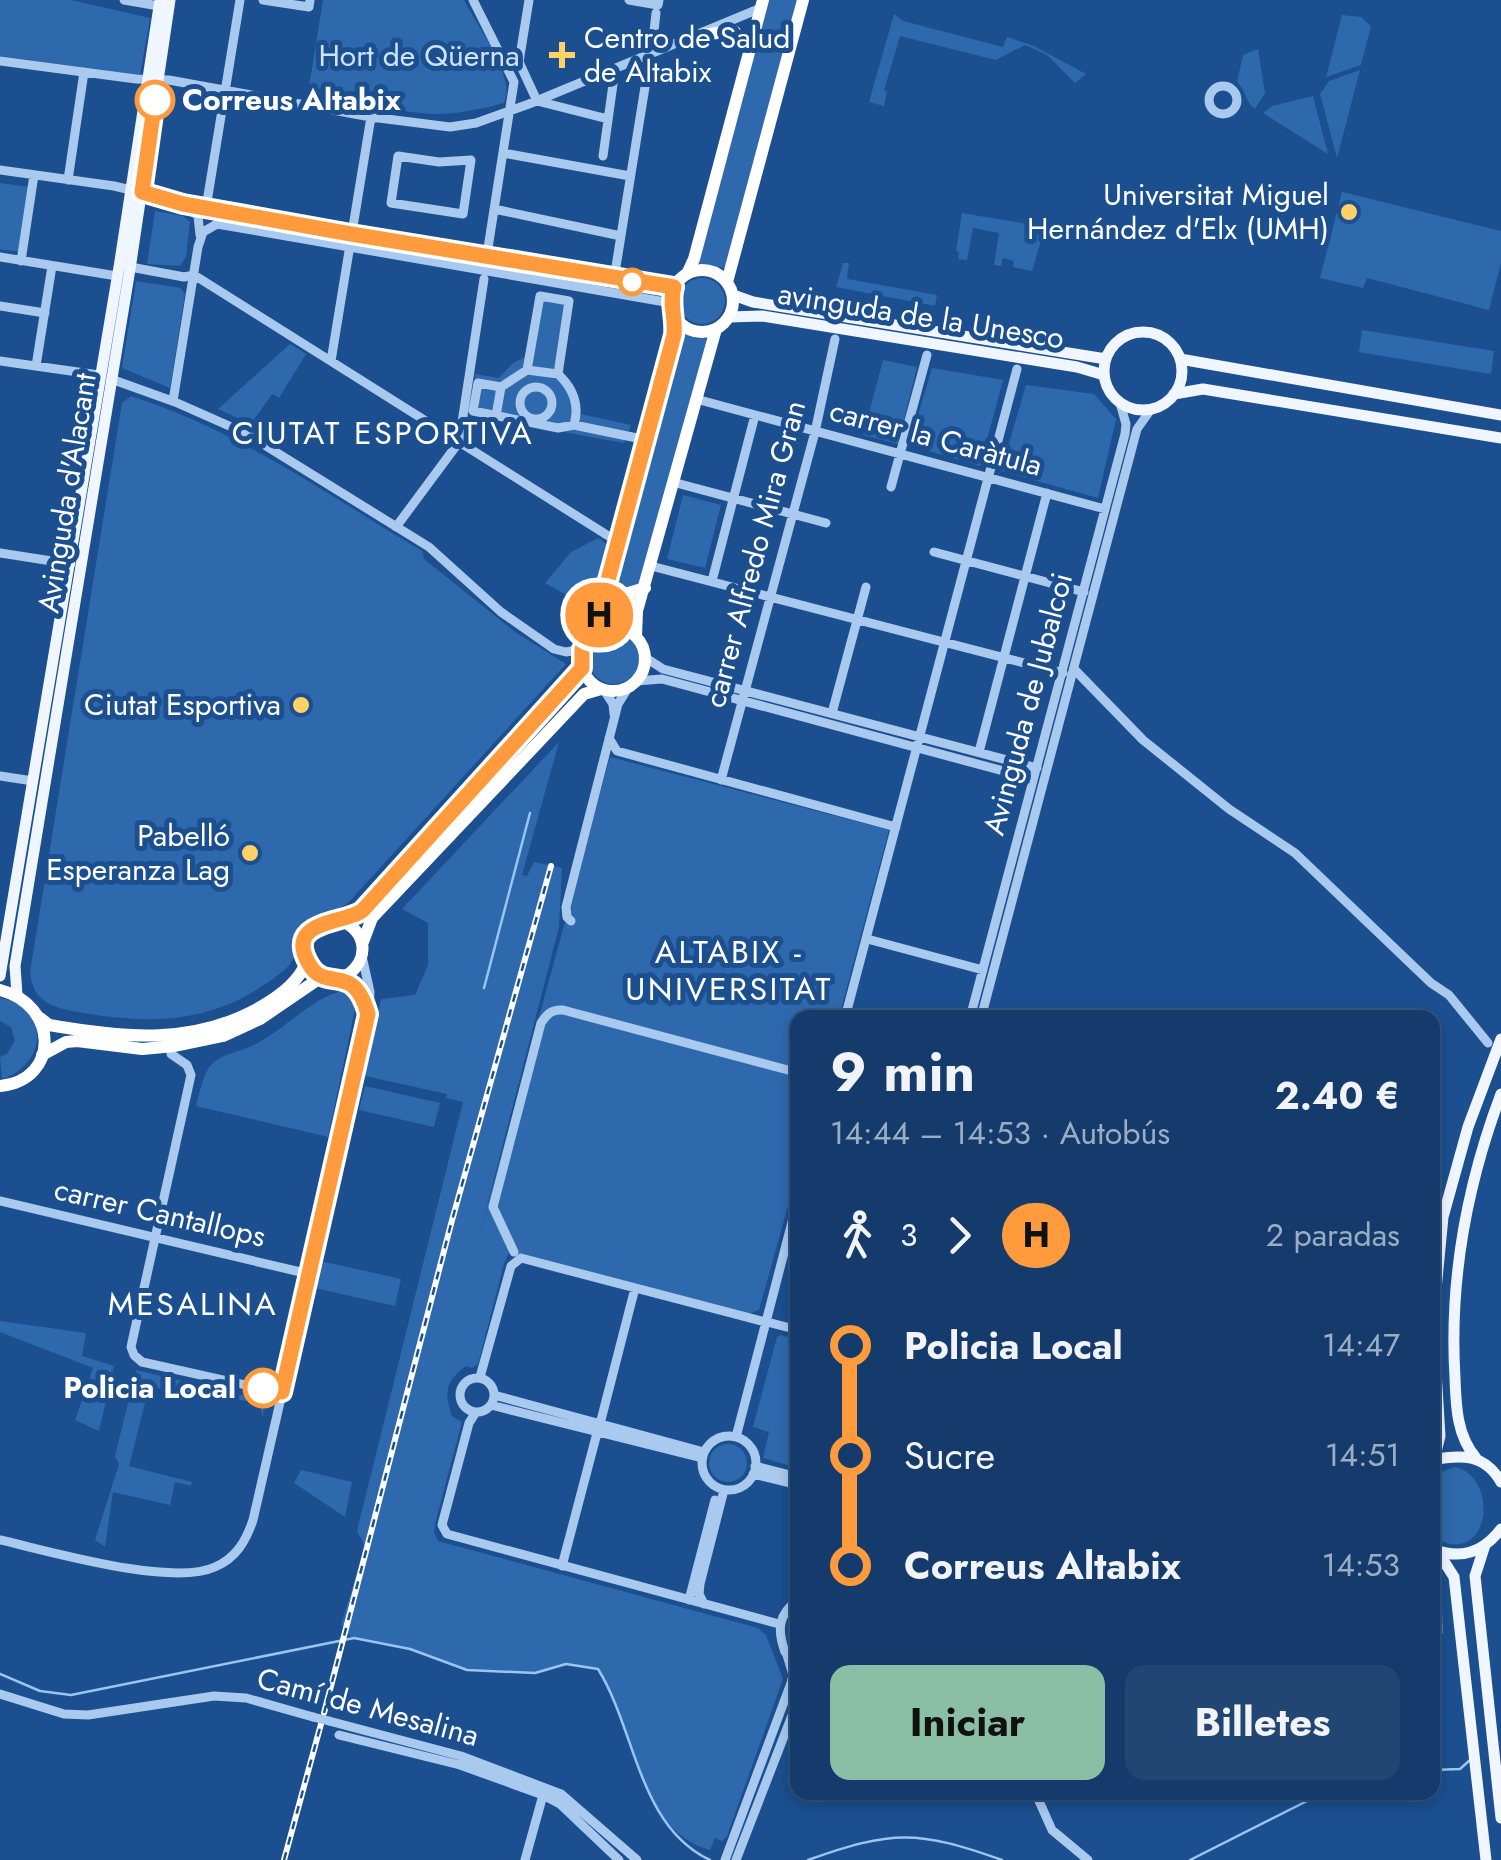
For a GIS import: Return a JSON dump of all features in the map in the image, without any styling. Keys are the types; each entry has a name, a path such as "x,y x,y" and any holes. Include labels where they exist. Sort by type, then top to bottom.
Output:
{"highway":[{"path":"727,282 803,0"},
{"path":"602,689 591,682 582,668 582,649 594,632 674,335 674,287 694,260 762,4"},
{"path":"701,34 734,31 749,51"},
{"path":"673,309 690,330 703,332 716,329 729,317 733,296 727,282 704,270 687,274"},
{"path":"307,962 323,976 341,978 353,972 372,918 584,694 632,684 646,658 636,636 637,611 716,329"},
{"path":"609,577 626,594 646,588"},
{"path":"594,632 616,626 636,636"},
{"path":"40,1018 50,1025 130,1037 196,1032 235,1020 269,1002 298,978 307,962 305,944 309,934 322,922 350,919 363,910 582,668"},
{"path":"339,920 353,926 362,949"},
{"path":"42,1055 77,1041 142,1048 222,1036 270,1014 323,976"},
{"path":"0,990 17,994 32,1005 44,1031 42,1055 34,1069 3,1088"}],"main road":[{"name":"Avinguda d'Alacant","path":"0,976 68,564 125,265 163,2"},
{"name":"Avinguda d'Alacant","path":"17,994 15,966 82,560 118,276 125,265"},
{"name":"avinguda de la Unesco","path":"733,296 1106,358"},
{"name":"avinguda de la Unesco","path":"729,317 762,316 1104,374"},
{"path":"1174,394 1181,376 1180,359 1168,342 1160,336 1138,332 1118,340 1106,358 1104,374 1112,395 1135,409 1152,408 1174,394 1207,390 1501,438"},
{"path":"1180,359 1501,414"},
{"path":"1440,1240 1455,1166 1501,1039"},
{"path":"1501,1094 1476,1162 1456,1266 1453,1354 1459,1426 1468,1450 1490,1466 1501,1482"},
{"path":"1440,1459 1461,1455 1476,1458"},
{"path":"1440,1550 1470,1553 1486,1545 1501,1529"},
{"path":"1486,1545 1475,1576 1501,1818"},
{"path":"1440,1557 1454,1577 1486,1860"}],"street":[{"path":"124,0 163,2"},
{"path":"206,208 240,0"},
{"path":"263,0 309,4"},
{"path":"474,0 514,82 488,248"},
{"path":"528,0 519,62 536,101"},
{"path":"629,0 658,6 652,40"},
{"path":"0,61 226,90 371,117 450,127 476,122 615,70 762,4"},
{"path":"614,278 650,56"},
{"path":"603,156 615,70"},
{"path":"68,180 84,72"},
{"path":"536,101 608,118"},
{"path":"331,361 371,117"},
{"path":"503,153 630,176"},
{"path":"398,156 439,162 471,160 463,214 390,203 398,156"},
{"path":"0,170 136,191 183,204 351,234 674,287"},
{"path":"21,261 34,174"},
{"path":"173,401 200,223 198,216 183,204"},
{"path":"494,209 621,236"},
{"path":"198,247 203,232 216,224 673,309"},
{"path":"0,257 118,276"},
{"path":"125,265 184,277 194,275 618,542"},
{"path":"36,366 52,266"},
{"path":"396,527 459,442 484,279"},
{"path":"527,370 540,296 569,301 562,378 549,394"},
{"path":"0,306 45,314"},
{"name":"carrer Alfredo Mira Gran","path":"721,780 816,432 835,339"},
{"path":"891,486 927,354"},
{"path":"0,361 105,377 173,401 245,434 428,547 501,612 554,649 582,649"},
{"path":"850,1010 1017,369"},
{"path":"496,416 501,387 527,370 562,378 576,402 574,424"},
{"path":"515,376 526,392"},
{"path":"501,387 478,383 473,411 558,428 574,424 637,438"},
{"path":"538,387 549,394 552,406 543,418 532,419 522,412 520,403 526,392 538,387"},
{"name":"carrer la Caràtula","path":"696,399 1105,509"},
{"name":"Avinguda de Jubalcoi","path":"972,1010 1125,434 1120,403"},
{"name":"Avinguda de Jubalcoi","path":"983,1010 1136,428 1152,408"},
{"path":"512,419 522,412"},
{"path":"549,413 562,425"},
{"path":"712,581 755,415"},
{"path":"680,484 826,524"},
{"path":"980,752 1046,493"},
{"path":"934,552 1084,592"},
{"path":"0,553 68,564 82,560"},
{"path":"652,566 1062,674"},
{"path":"832,713 866,587"},
{"path":"646,658 663,669 743,696 1033,780"},
{"path":"1074,669 1143,740 1228,809 1295,853 1431,983 1449,995 1488,1043"},
{"path":"571,921 566,917 566,907 604,756 621,697 632,684 662,679 832,713 1036,768"},
{"path":"602,689 613,704 610,735 617,751"},
{"path":"850,1010 919,748"},
{"path":"604,756 617,751 896,827"},
{"path":"0,776 33,781"},
{"path":"871,940 983,970"},
{"path":"0,1540 142,1572 205,1572 230,1559 244,1544 253,1520 368,1014 370,992 362,949"},
{"path":"341,978 358,988 368,1014"},
{"path":"788,1070 555,1010 541,1023 493,1207 516,1256 790,1328"},
{"path":"171,1054 187,1064 192,1075 132,1338 134,1355 142,1362 282,1392"},
{"name":"carrer Cantallops","path":"0,1201 310,1274"},
{"path":"739,1438 790,1232"},
{"path":"768,1323 790,1247"},
{"path":"480,1378 516,1256"},
{"path":"562,1566 635,1288"},
{"path":"476,1412 462,1405 459,1394 464,1383 480,1378 490,1384 492,1400"},
{"path":"492,1400 703,1455"},
{"path":"492,1400 468,1423 442,1525 451,1536 779,1624"},
{"path":"720,1438 739,1438 753,1453 754,1470 741,1487 721,1489 705,1476 703,1455 720,1438"},
{"path":"754,1470 790,1476"},
{"path":"754,1470 790,1482"},
{"path":"689,1600 721,1489"},
{"path":"704,1604 700,1584 721,1489"},
{"path":"677,1597 694,1582"},
{"path":"790,1607 779,1624 790,1652"},
{"path":"736,1860 738,1840 790,1686"},
{"name":"Camí de Mesalina","path":"0,1694 64,1714 88,1715 214,1696 246,1698 462,1756 561,1794 637,1860"},
{"path":"724,1860 738,1840 790,1719"},
{"path":"340,1735 460,1765 542,1795 560,1804 619,1860"},
{"path":"525,1860 542,1795"},
{"path":"1039,1800 1052,1830 1088,1860"}],"green space":[{"path":"0,0 71,0 150,18 140,75 0,56"},
{"name":"Hort de Qüerna","path":"323,0 464,0 500,66 507,92 504,103 453,113 425,113 374,106 374,99 309,87"},
{"path":"768,0 801,0 731,269 698,264"},
{"path":"894,14 903,21 1003,47 1007,37 1034,46 1086,74 1075,83 1047,55 1025,45 996,60 900,36 884,90 884,106 869,102"},
{"path":"1342,15 1361,17 1371,26 1361,65 1326,77"},
{"path":"1258,49 1265,93 1255,109 1237,82 1243,55"},
{"path":"1360,70 1337,158 1320,94 1329,81"},
{"path":"1313,96 1328,154 1263,113 1272,106"},
{"path":"0,183 30,187 20,252 0,249"},
{"path":"1342,192 1501,231 1501,263 1489,310 1367,278 1363,288 1320,278"},
{"path":"155,211 183,216 190,222 186,257 180,266 147,264"},
{"path":"962,213 1045,227 1032,271 1013,267 1014,261 1003,258 1001,266 994,265 999,233 973,228 967,260 958,259"},
{"path":"843,263 849,263 847,279 937,295 935,306 836,287"},
{"path":"702,278 718,285 725,301 718,317 702,324 686,317 679,301 686,285"},
{"path":"136,281 181,288 185,294 170,388 122,368"},
{"path":"539,294 571,298 561,373 578,397 581,414 631,425 624,443 470,415 475,374 499,378 513,363 528,356"},
{"path":"677,330 707,338 642,585 620,590 613,578"},
{"path":"1362,330 1494,351 1491,374 1359,352"},
{"path":"290,344 306,354 279,398 272,394 251,424 218,409"},
{"path":"883,360 917,367 898,444 863,435"},
{"path":"932,368 1003,380 980,466 909,445"},
{"path":"1026,385 1094,394 1116,419 1098,498 1001,471"},
{"name":"Ciutat Esportiva","path":"131,396 208,426 244,445 422,551 424,559 515,632 566,664 348,903 308,923 293,959 282,972 233,1003 191,1015 149,1019 73,1011 47,1003 36,991 30,972 122,403"},
{"path":"683,495 721,505 705,568 667,559"},
{"path":"598,538 607,544 590,608 545,583 571,552"},
{"path":"614,634 632,641 639,659 632,677 614,684 596,677 589,659 596,641"},
{"path":"559,742 522,875 527,876 534,862 562,868 559,927 480,1233 610,757 889,830 841,1010 790,1010 790,1199 759,1310 748,1314 520,1255 514,1257 510,1251 478,1364 466,1366 448,1388 452,1416 462,1422 435,1524 438,1541 758,1628 766,1635 783,1679 727,1836 722,1841 715,1838 710,1850 686,1839 652,1799 597,1669 566,1664 535,1673 467,1670 410,1649 351,1637 341,1625 365,1546 357,1531 463,1102 446,1098 447,1094 365,1076 381,999 415,995 428,965 428,923 402,909"},
{"path":"343,991 352,996 356,1005 328,1137 196,1106 206,1073 217,1060 261,1041 319,1000"},
{"path":"0,998 28,1012 37,1036 28,1062 2,1079 0,1057 7,1054 15,1041 11,1027 0,1021"},
{"path":"365,1086 440,1103 434,1127 359,1110"},
{"path":"320,1261 401,1279 395,1306 315,1288"},
{"path":"0,1321 86,1333 82,1356 114,1366 99,1431 75,1420 93,1368 0,1332"},
{"path":"777,1337 790,1338 790,1466 763,1458 769,1432 753,1427"},
{"path":"136,1370 264,1400 263,1418 260,1406 254,1402 149,1387 129,1466 192,1482 191,1486 175,1482 170,1505 113,1492 105,1547 95,1540 119,1464 115,1456"},
{"path":"728,1444 742,1449 747,1463 742,1477 728,1482 714,1477 709,1463 714,1449"},
{"path":"1455,1467 1470,1474 1479,1487 1483,1518 1467,1542 1452,1544 1440,1540 1440,1472"},
{"path":"301,1470 352,1482 345,1517 294,1483"}],"waterway":[{"path":"484,988 530,813"},
{"path":"0,1674 40,1691 71,1695 354,1638 410,1649 467,1670 535,1673 566,1664 598,1669 653,1801 686,1845 710,1860"},
{"path":"1440,1770 1460,1769 1470,1760"},
{"path":"1190,1860 1309,1800"},
{"path":"808,1860 862,1843 905,1838 948,1843 1002,1860"}],"railway":[{"path":"324,1713 451,1224 551,866"},
{"path":"284,1860 321,1724"}],"bus line":[{"name":"H","path":"155,100 142,192 183,204 351,234 674,287 674,335 594,632 582,649 582,668 363,910 350,919 322,922 306,939 307,962 323,976 341,978 358,988 368,1014 282,1392 263,1388"}],"place":[{"name":"Centro de Salud de Altabix","path":"562,55"},
{"name":"Correus Altabix","path":"155,100"},
{"name":"Universitat Miguel Hernández d'Elx (UMH)","path":"1349,212"},
{"name":"Ciutat Esportiva","path":"301,705"},
{"name":"Pabelló Esperanza Lag","path":"250,853"},
{"name":"Policia Local","path":"263,1388"}],"district":[{"name":"CIUTAT ESPORTIVA","path":"383,433"},
{"name":"ALTABIX - UNIVERSITAT","path":"729,970"},
{"name":"MESALINA","path":"193,1304"}]}
